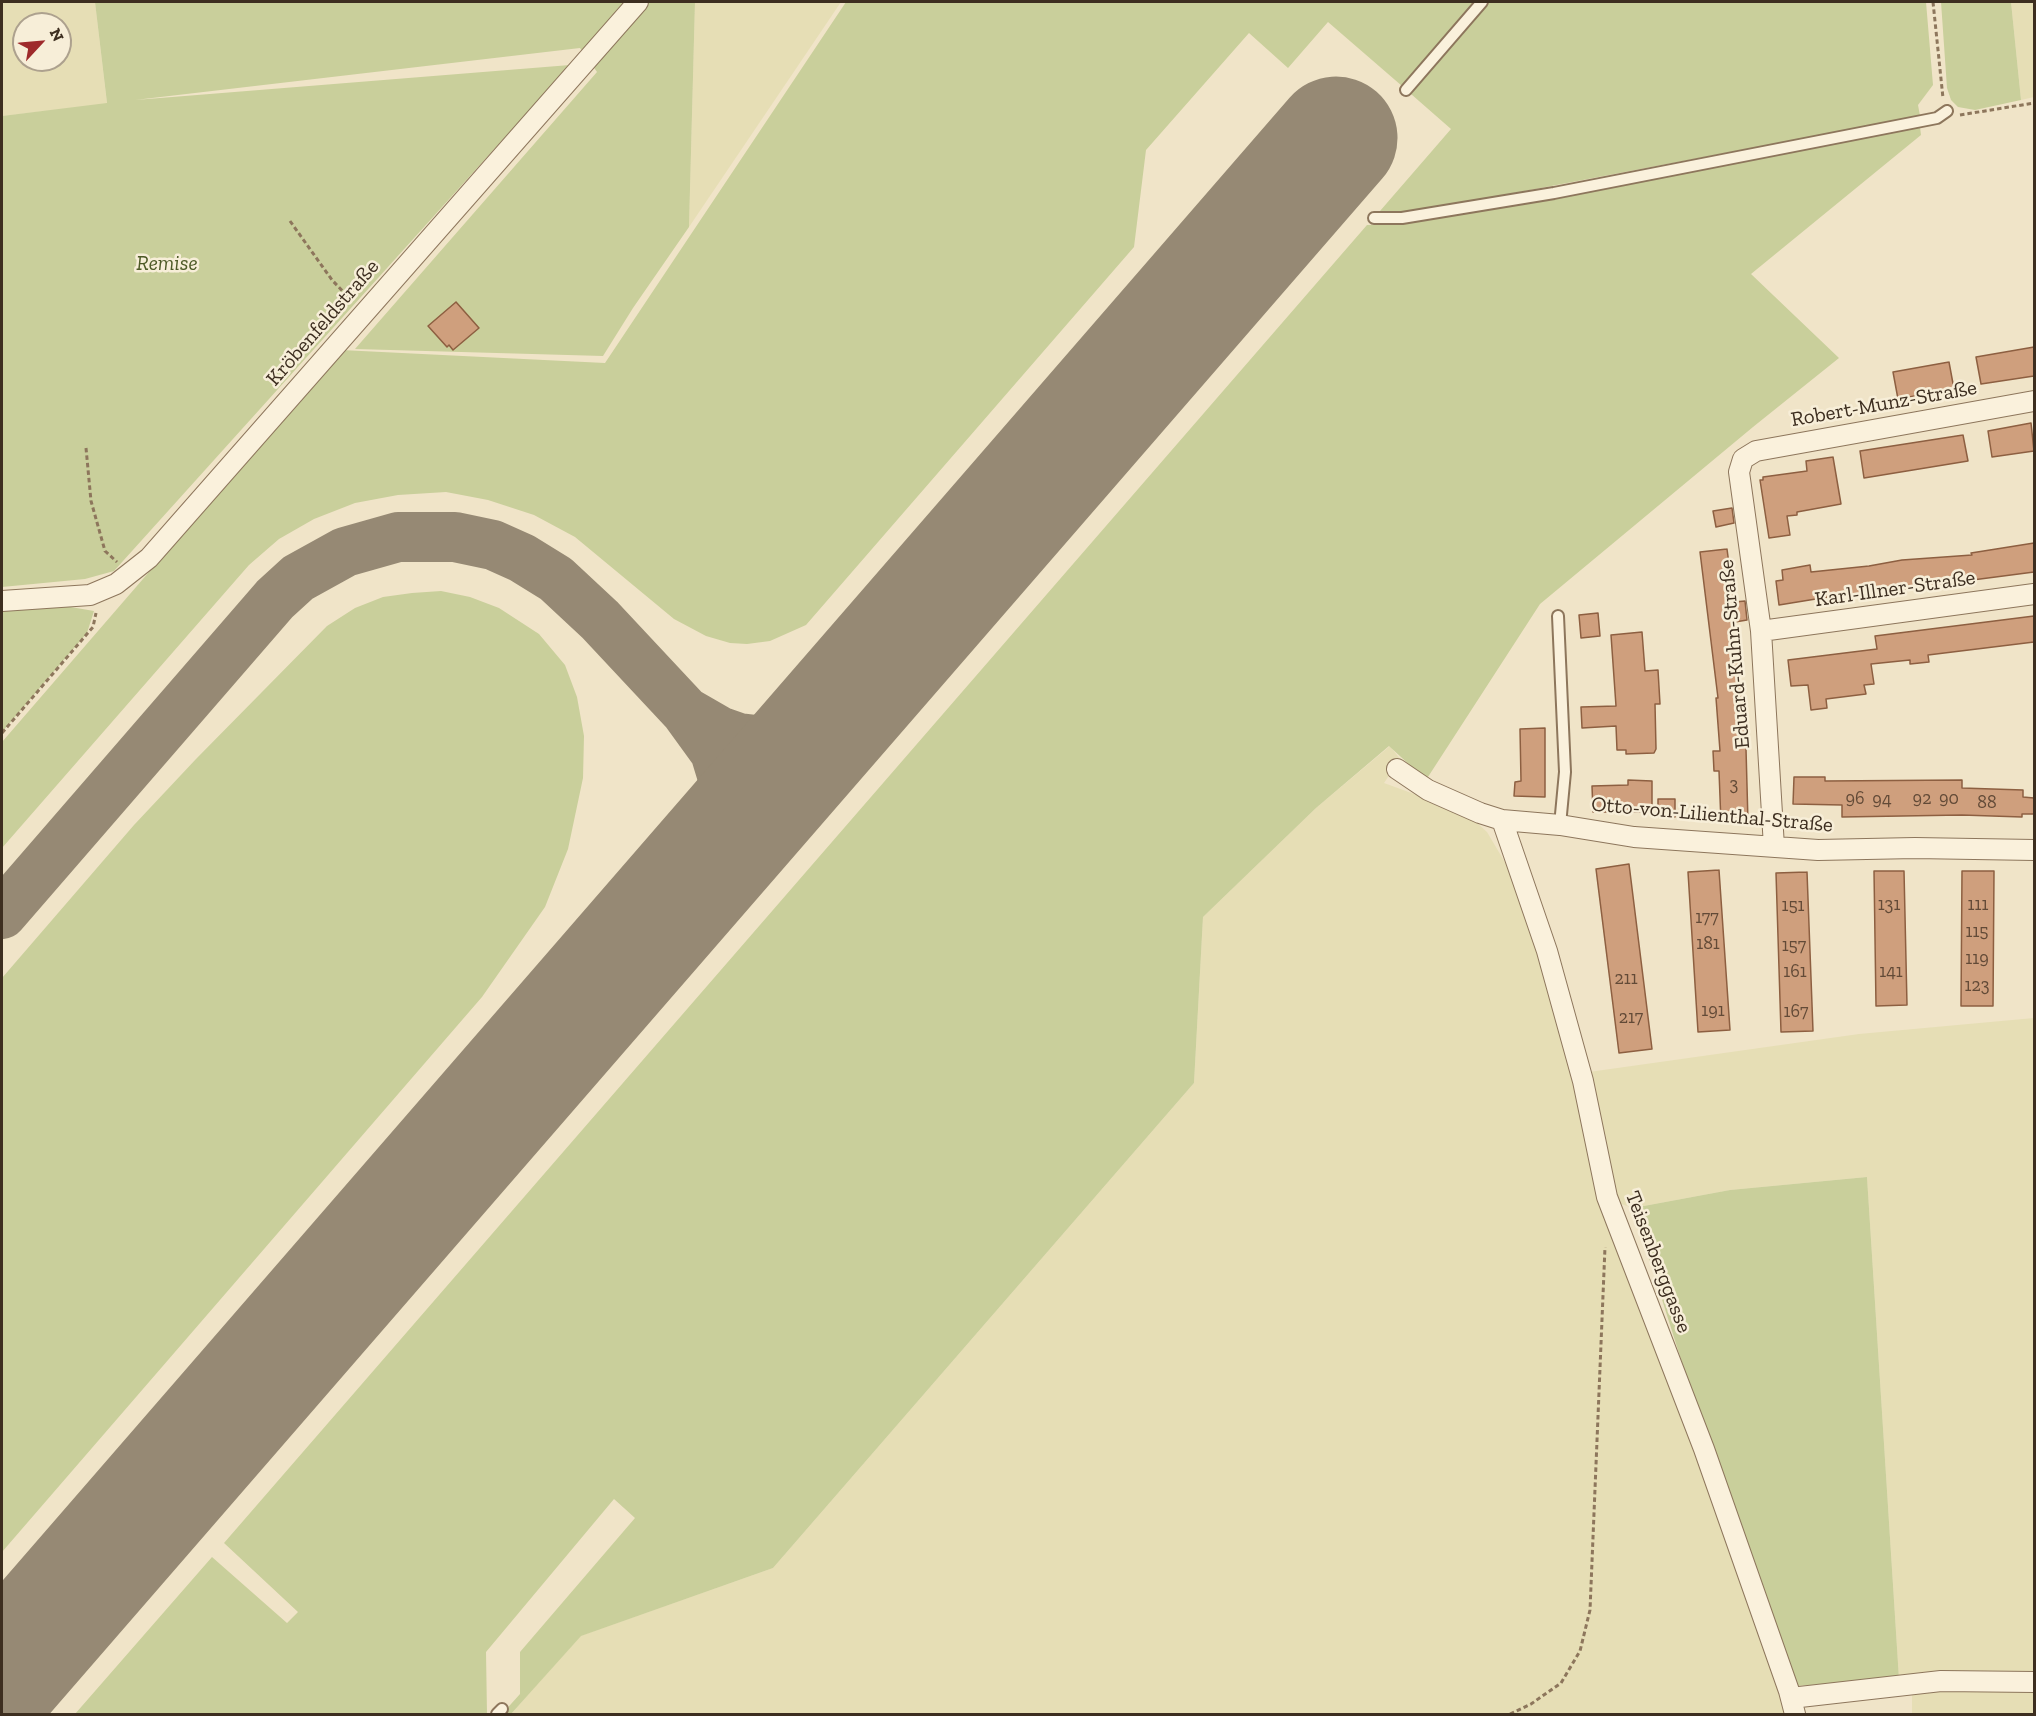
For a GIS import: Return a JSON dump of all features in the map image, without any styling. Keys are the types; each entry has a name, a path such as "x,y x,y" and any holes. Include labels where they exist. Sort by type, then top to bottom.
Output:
{"street":[{"name":"Kröbenfeldstraße","path":"2,601 90,595 116,584 149,558 638,2"},
{"name":"Robert-Munz-Straße","path":"1743,459 1756,451 2034,401"},
{"name":"Eduard-Kuhn-Straße","path":"1743,459 1739,472 1761,631 1774,847"},
{"name":"Karl-Illner-Straße","path":"1761,631 2034,594"},
{"name":"Otto-von-Lilienthal-Straße","path":"1397,769 1428,790 1502,820 1560,825 1634,837 1818,850 1915,848 2034,850"},
{"name":"Teisenberggasse","path":"1502,820 1547,951 1583,1081 1607,1197 1704,1449 1793,1706"},
{"path":"1793,1706 1941,1681 2034,1682"}],"lane":[{"path":"1406,90 1482,2"},
{"path":"1374,218 1402,218 1554,193 1936,118 1947,111"},
{"path":"1558,616 1565,772 1560,825"}],"path":[{"path":"1933,2 1942,91 1947,111 1955,115 1965,115 2034,104"},
{"path":"290,220 332,280 364,313"},
{"path":"86,448 91,501 105,551 130,573"},
{"path":"2,733 93,627 100,590"},
{"path":"1510,1714 1531,1704 1561,1683 1580,1651 1590,1610 1605,1244"}],"shaded area":[{"path":"2,2 95,2 107,104 2,116"},
{"path":"695,2 841,2 689,227"},
{"path":"2011,2 2034,2 2034,97 2021,100"},
{"path":"1390,746 1400,759 1384,783 1466,813 1487,832 1519,886 1562,1021 1598,1178 1788,1714 511,1714 580,1636 773,1568 1194,1083 1203,917 1316,808"},
{"path":"2034,1018 2034,1675 1899,1679 1867,1177 1730,1190 1633,1208 1618,1203 1589,1072 1859,1034"},
{"path":"2034,1684 2034,1714 1912,1714 1912,1689"}],"green space":[{"name":"Remise","path":"95,2 695,2 689,227 603,356 355,349 597,72 580,48 135,100 570,65 114,571 85,579 2,587 2,116 107,103"},
{"path":"846,2 1475,2 1402,86 1328,22 1288,68 1249,33 1146,150 1134,247 806,625 770,641 747,644 730,643 706,636 674,619 575,537 534,515 488,500 446,492 398,495 355,503 314,519 279,539 249,565 2,848 2,742 341,350 605,363"},
{"path":"1490,2 1926,2 1933,85 1918,105 1920,116 1430,209 1380,211 1451,129 1411,94"},
{"path":"1941,2 2011,2 2021,100 1975,110 1958,107 1951,100 1947,88"},
{"path":"1920,127 1921,135 1751,274 1839,358 1540,604 1426,780 1389,746 1316,808 1203,917 1194,1083 773,1568 581,1636 511,1714 502,1714 520,1694 520,1652 635,1518 614,1499 486,1652 487,1714 75,1714 212,1557 287,1623 298,1612 224,1543 1367,225 1399,224 1551,200"},
{"path":"441,591 470,597 499,608 539,634 565,665 577,697 584,736 583,778 568,849 545,907 482,997 2,1552 2,978 134,825 327,626 355,608 383,597"},
{"path":"59,605 94,611 87,633 2,732 2,610"},
{"path":"1867,1177 1899,1679 1796,1686 1697,1410 1633,1208 1730,1190"}],"building":[{"path":"456,302 479,328 453,350 449,345 447,347 428,326"},
{"path":"2034,347 2034,376 1981,384 1976,357"},
{"path":"1949,362 1954,389 1898,399 1893,372"},
{"path":"2031,423 2034,451 1992,457 1988,431"},
{"path":"1963,435 1968,461 1864,478 1860,451"},
{"path":"1833,457 1841,504 1787,516 1790,535 1769,538 1760,480 1763,480 1763,477 1807,471 1806,461"},
{"path":"1732,508 1734,523 1716,527 1713,511"},
{"path":"2034,543 2034,572 1779,605 1776,581 1783,580 1782,570 1810,565 1811,572 1902,560 1972,555 1971,553"},
{"path":"1727,549 1734,602 1745,601 1747,620 1735,622 1746,749 1748,822 1721,823 1719,771 1714,771 1713,751 1720,751 1716,698 1718,698 1700,552"},
{"path":"1598,613 1600,636 1581,638 1579,615"},
{"path":"2034,616 2034,642 1928,655 1929,662 1910,664 1910,660 1871,664 1874,684 1864,685 1866,694 1826,699 1827,708 1811,710 1808,685 1791,686 1788,660 1877,649 1875,636"},
{"path":"1642,632 1645,671 1658,670 1660,704 1655,704 1656,749 1654,753 1626,754 1626,750 1617,750 1616,726 1582,728 1581,707 1616,706 1611,635"},
{"path":"1545,728 1545,797 1514,796 1515,782 1521,781 1520,729"},
{"path":"1794,777 1825,777 1825,781 1962,780 1962,788 2023,790 2023,797 2034,798 2034,814 2022,814 2022,817 1962,815 1842,817 1842,805 1793,804"},
{"path":"1628,780 1652,781 1652,812 1593,812 1592,786 1628,785"},
{"path":"1658,799 1675,799 1675,817 1658,817"},
{"path":"1629,864 1652,1049 1619,1053 1596,869"},
{"path":"1719,870 1730,1030 1698,1032 1688,872"},
{"path":"1874,871 1904,871 1907,1005 1876,1006"},
{"path":"1962,871 1994,871 1993,1006 1961,1006"},
{"path":"1807,872 1813,1031 1781,1032 1776,873"}],"taxiway":[{"path":"2,914 275,599 298,578 345,552 398,537 455,537 493,545 522,558 556,579 600,620 686,712 715,752 722,775 723,793 717,850"},
{"path":"686,712 719,731 739,738 756,740 790,735 835,715"}],"runway":[{"path":"2,1675 1336,138"}]}
